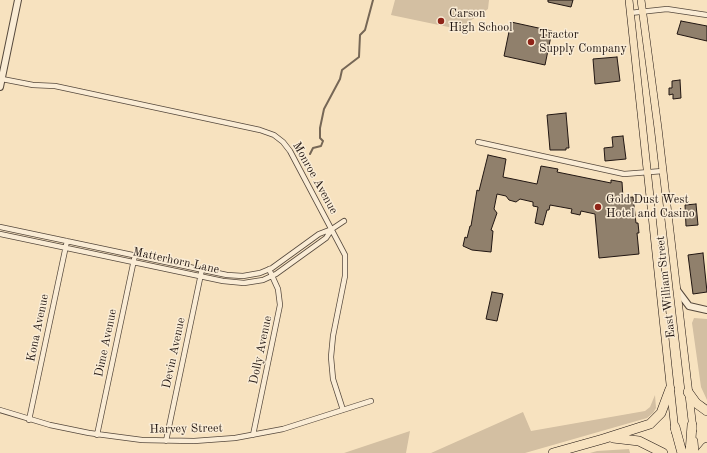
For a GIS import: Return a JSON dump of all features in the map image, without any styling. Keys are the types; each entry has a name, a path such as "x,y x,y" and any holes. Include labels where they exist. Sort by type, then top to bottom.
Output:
{"highway":[{"path":"553,453 603,439 654,421 663,410 670,389"},
{"path":"688,392 696,403 707,411"},
{"path":"690,453 692,425"},
{"path":"675,427 682,453"},
{"path":"603,439 617,438 635,440 663,453"},
{"path":"702,453 707,447"}],"main road":[{"name":"East William Street","path":"629,0 678,453"},
{"name":"East William Street","path":"641,0 663,171 695,453"}],"street":[{"path":"0,87 18,0"},
{"path":"630,13 667,9 707,16"},
{"name":"Monroe Avenue","path":"2,79 33,85 55,86 269,133 283,142 290,151 343,250 346,266 331,357 333,379 343,410"},
{"path":"478,142 624,174 663,171"},
{"name":"Matterhorn Lane","path":"0,227 202,269 243,276 255,275 269,269 319,234 332,229 344,221"},
{"name":"Matterhorn Lane","path":"0,234 238,283 256,282 272,276 326,238 332,229"},
{"name":"Kona Avenue","path":"29,420 67,241"},
{"name":"Dime Avenue","path":"97,435 135,255"},
{"name":"Devin Avenue","path":"166,441 202,269"},
{"name":"Dolly Avenue","path":"253,435 280,311 279,293 269,269"},
{"path":"676,289 689,306 707,310"},
{"path":"680,321 689,306"},
{"name":"Harvey Street","path":"0,410 29,420 97,435 166,441 205,441 253,435 294,427 371,401"}],"shaded area":[{"path":"395,0 489,0 488,9 458,29 391,15"},
{"path":"694,318 707,319 707,400 701,387 692,323"},
{"path":"655,395 656,408 647,418 525,453 431,453 523,412 531,431 645,411 650,407"},
{"path":"410,431 406,453 344,453"},
{"path":"629,449 630,453 590,453 597,451"}],"building":[{"path":"548,0 573,0 571,7 548,2"},
{"path":"681,21 707,26 707,41 677,34"},
{"path":"511,22 552,31 545,65 504,56"},
{"path":"617,57 620,81 595,84 593,59"},
{"path":"680,80 681,98 673,99 673,94 669,95 669,88 672,88 672,81"},
{"path":"566,113 569,148 566,148 566,150 550,150 547,115"},
{"path":"623,136 626,159 605,161 604,148 613,147 612,137"},
{"name":"Gold Dust West Hotel and Casino","path":"488,155 506,159 503,177 537,184 541,166 558,169 557,172 611,183 611,180 622,182 623,198 633,197 636,223 638,223 639,233 637,233 639,254 599,258 595,214 581,211 580,215 571,213 572,209 550,205 543,225 535,223 538,207 533,206 533,202 520,199 516,202 509,200 506,196 497,194 494,209 497,213 491,230 493,231 491,252 472,250 463,246 465,237 467,238 471,226 477,190 479,191"},
{"path":"696,204 698,225 686,226 685,205"},
{"path":"703,253 707,292 693,294 688,255"},
{"path":"492,292 503,294 497,321 486,319"}],"waterway":[{"path":"310,154 313,148 321,146 323,141 320,138 320,128 324,109 340,79 342,70 359,57 360,35 365,30 373,0"}],"place":[{"name":"Carson High School","path":"441,21"},
{"name":"Tractor Supply Company","path":"531,42"},
{"name":"Gold Dust West Hotel and Casino","path":"598,207"}]}
